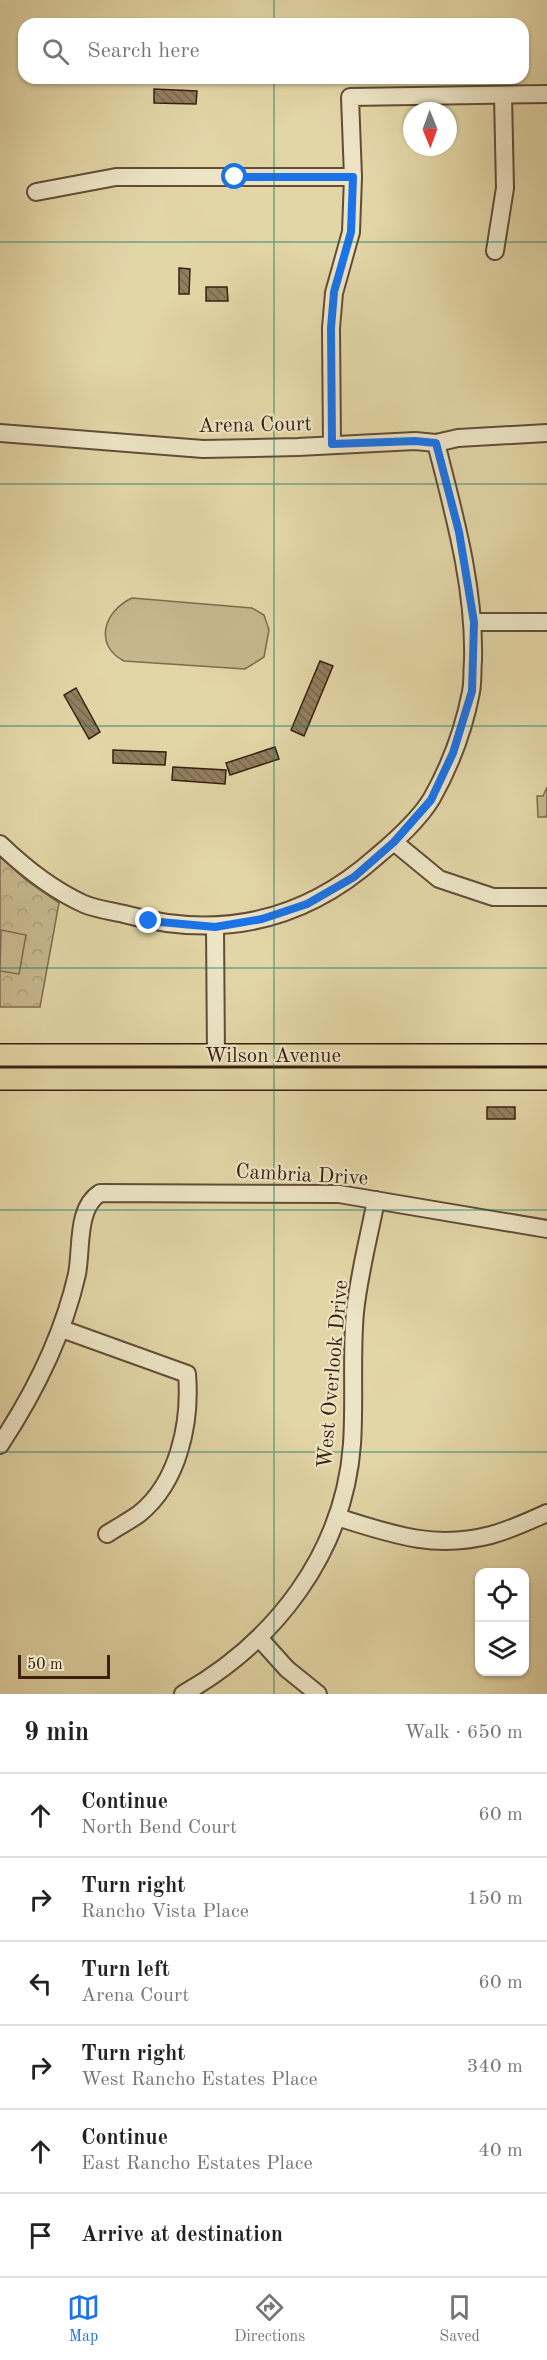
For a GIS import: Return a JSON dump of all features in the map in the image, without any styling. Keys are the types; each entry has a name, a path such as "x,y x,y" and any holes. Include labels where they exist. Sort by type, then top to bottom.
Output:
{"main road":[{"name":"Wilson Avenue","path":"0,1055 547,1055"},
{"name":"Wilson Avenue","path":"0,1079 547,1079"}],"street":[{"path":"332,444 331,328 334,292 351,232 353,177 350,97 547,94"},
{"path":"495,251 505,188 503,95"},
{"path":"36,192 116,177 353,177"},
{"name":"Arena Court","path":"0,433 203,449 415,441 436,443 458,438 547,433"},
{"path":"0,844 28,871 85,904 149,921 215,927 262,919 307,904 354,877 394,842 431,800 453,753 472,691 474,622 459,532 436,443"},
{"path":"474,622 547,622"},
{"path":"394,842 439,879 493,897 547,897"},
{"path":"215,927 216,1056"},
{"name":"Cambria Drive","path":"62,1329 82,1249 84,1214 91,1200 109,1191 339,1194 547,1229"},
{"name":"West Overlook Drive","path":"183,1694 211,1678 260,1639 284,1613 321,1555 338,1517 352,1445 356,1309 376,1200"},
{"path":"0,1445 40,1379 62,1329 188,1374 189,1396 185,1431 166,1482 140,1513 107,1534"},
{"path":"338,1517 420,1541 463,1541 492,1535 547,1514"},
{"path":"260,1639 287,1669 318,1694"}],"green space":[{"path":"132,598 252,608 264,615 269,630 264,657 245,669 124,661 108,646 106,628 115,611"},
{"path":"547,787 547,817 538,817 537,796 543,796"},
{"path":"0,857 27,881 59,903 40,1007 0,1007"},
{"path":"1,930 26,935 19,974 0,971"}],"building":[{"path":"154,89 197,91 196,104 154,103"},
{"path":"179,268 190,269 189,294 179,294"},
{"path":"206,287 227,287 228,301 206,301"},
{"path":"320,661 333,666 304,736 291,730"},
{"path":"76,688 100,732 89,739 64,695"},
{"path":"275,747 279,759 230,775 226,763"},
{"path":"113,750 166,752 165,765 113,763"},
{"path":"173,767 226,770 225,784 172,780"},
{"path":"487,1107 515,1107 515,1119 487,1119"}],"route":[{"path":"149,921 215,927 262,919 307,904 354,877 394,842 431,800 453,753 472,691 474,622 459,532 436,443 415,441 332,444 331,328 334,292 351,232 353,177 235,177"}]}
